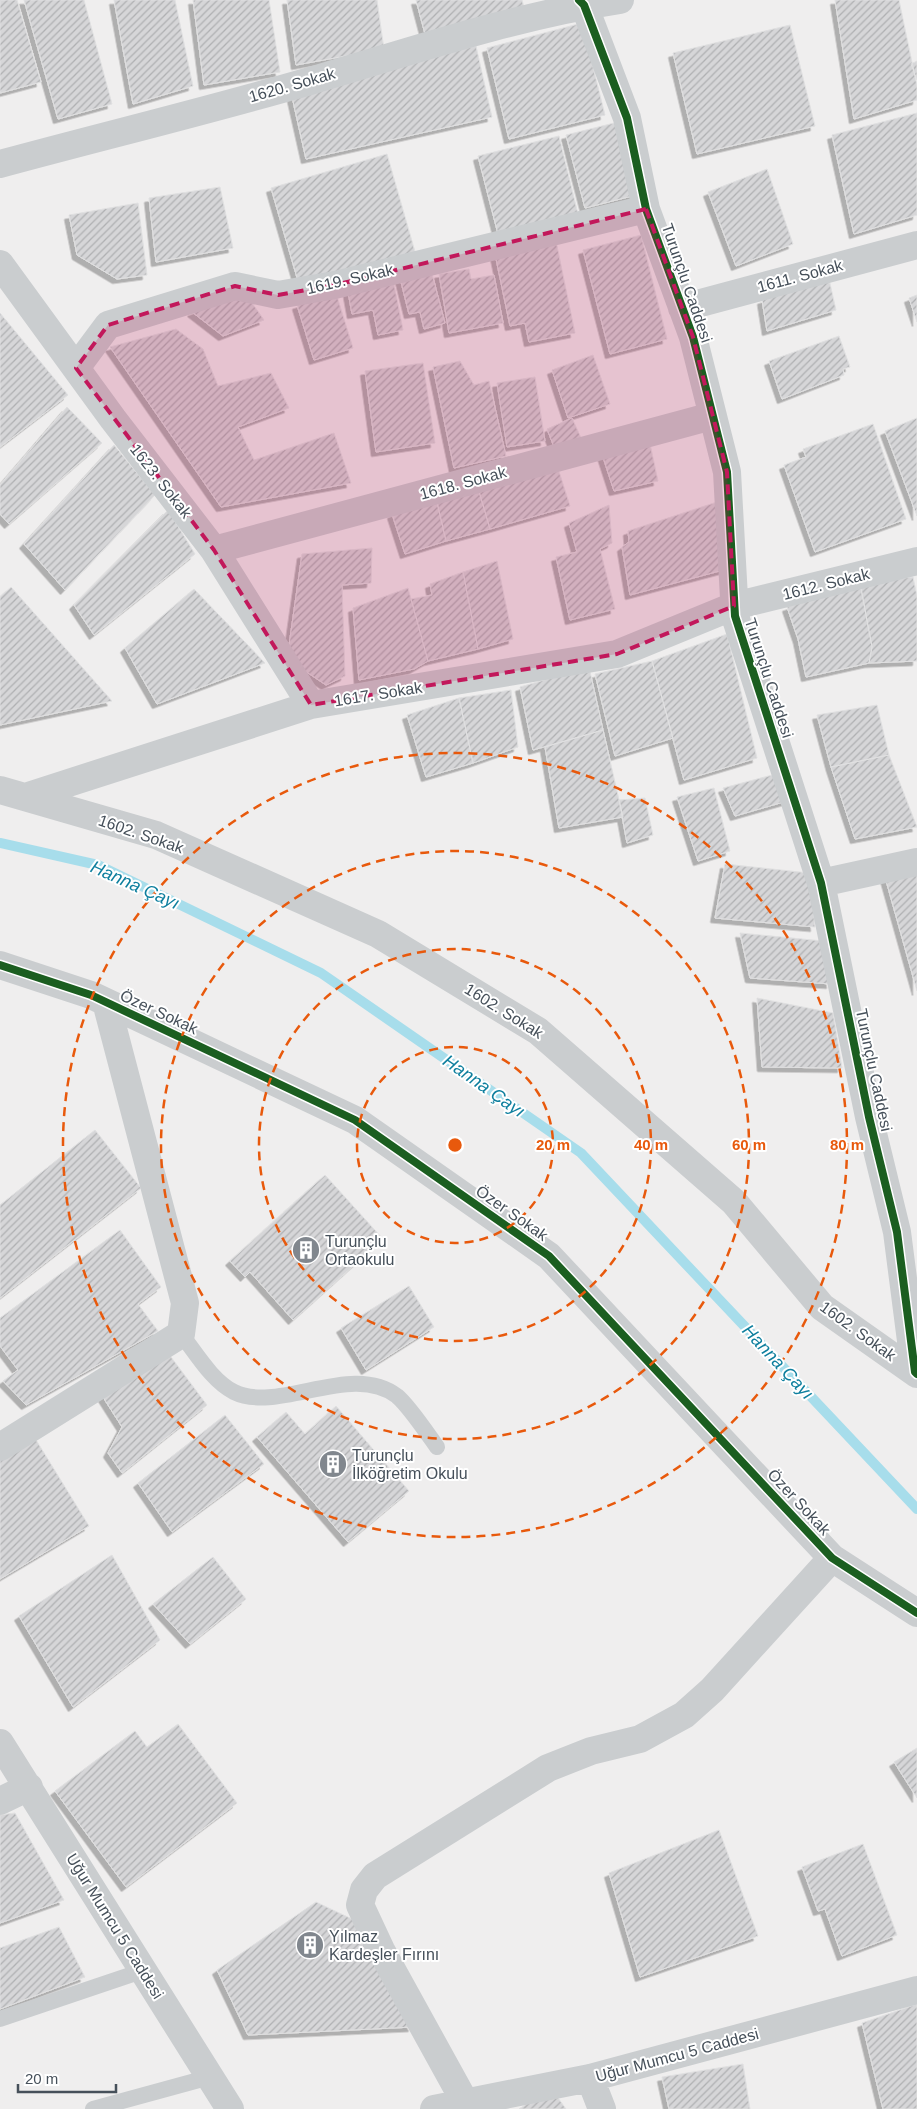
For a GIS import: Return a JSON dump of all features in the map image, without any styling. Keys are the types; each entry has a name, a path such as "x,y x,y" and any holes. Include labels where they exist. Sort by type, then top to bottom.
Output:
{"street":[{"name":"1620. Sokak","path":"0,164 308,82 447,40 582,3 620,0"},
{"name":"Turunçlu Caddesi","path":"582,3 627,118 646,209 693,337 727,472 735,616 821,883 867,1107 896,1232 916,1373"},
{"name":"1619. Sokak","path":"76,368 108,325 235,286 278,295 335,285 646,209"},
{"name":"1611. Sokak","path":"682,308 917,245"},
{"name":"1623. Sokak","path":"0,264 214,550 311,705"},
{"name":"1618. Sokak","path":"214,550 712,416"},
{"name":"1612. Sokak","path":"734,606 917,561"},
{"name":"1617. Sokak","path":"12,793 311,705 617,654 734,606"},
{"name":"1602. Sokak","path":"12,793 156,835 378,934 538,1031 734,1202 822,1307 916,1373"},
{"path":"821,883 917,862"},
{"name":"Özer Sokak","path":"0,965 91,995 355,1120 549,1256 832,1558 917,1613"},
{"path":"5,1436 181,1334 185,1303 106,1002"},
{"path":"466,2104 381,1950 360,1905 364,1890 375,1876 548,1768 591,1751 640,1739 684,1715 712,1690 832,1558"},
{"name":"Uğur Mumcu 5 Caddesi","path":"0,1743 29,1786 142,1971 230,2109"},
{"path":"0,1801 29,1786"},
{"name":"Uğur Mumcu 5 Caddesi","path":"434,2109 590,2078 917,1990"},
{"path":"590,2078 602,2109"}],"lane":[{"path":"181,1334 215,1376 234,1392 245,1396 266,1398 334,1386 367,1383 397,1396 437,1446"},
{"path":"0,2019 142,1971"},
{"path":"93,2109 210,2077"}],"highlighted area":[{"path":"646,209 693,337 727,472 734,606 617,654 311,705 214,550 76,368 108,325 235,286 278,295 335,285"}],"building":[{"path":"0,0 17,0 41,82 0,93"},
{"path":"24,0 84,0 112,104 58,119"},
{"path":"114,0 175,0 193,86 133,104"},
{"path":"193,0 269,0 280,72 204,85"},
{"path":"287,0 377,0 384,49 296,65"},
{"path":"416,0 522,0 524,7 425,34"},
{"path":"835,0 899,0 917,86 917,100 854,119"},
{"path":"582,23 605,115 509,139 487,48"},
{"path":"790,25 815,126 697,154 673,53"},
{"path":"476,46 492,117 306,159 290,88"},
{"path":"917,61 917,80 911,64"},
{"path":"917,113 917,215 854,234 832,135"},
{"path":"618,122 636,195 585,208 566,135"},
{"path":"559,136 578,214 498,234 478,156"},
{"path":"387,154 416,255 300,288 271,188"},
{"path":"767,169 793,244 736,266 708,192"},
{"path":"220,187 233,248 156,262 149,198"},
{"path":"138,203 147,275 117,279 77,255 69,215"},
{"path":"641,235 667,339 610,354 583,250"},
{"path":"556,241 575,333 529,342 525,323 510,326 495,254"},
{"path":"469,269 471,279 494,275 503,323 449,333 439,274"},
{"path":"431,270 445,323 424,329 420,312 409,314 400,278"},
{"path":"829,279 836,310 767,331 762,300"},
{"path":"394,284 403,330 378,335 373,310 352,314 348,292"},
{"path":"245,293 264,320 223,336 192,312"},
{"path":"336,293 353,348 314,360 297,305"},
{"path":"917,295 917,322 909,298"},
{"path":"0,313 68,395 0,447"},
{"path":"176,329 203,349 218,386 271,373 289,408 238,427 254,460 334,433 351,483 221,507 110,347"},
{"path":"839,336 850,367 843,369 844,375 782,399 769,361"},
{"path":"593,355 610,404 568,418 552,370"},
{"path":"460,361 474,385 489,381 506,456 454,468 433,367"},
{"path":"423,363 435,443 376,452 365,371"},
{"path":"535,377 545,441 507,447 497,383"},
{"path":"67,407 102,443 9,524 0,514 0,485"},
{"path":"572,418 582,440 556,452 547,429"},
{"path":"917,418 917,516 885,431"},
{"path":"873,424 906,519 815,552 784,465 806,457 803,449"},
{"path":"649,439 658,481 614,491 602,454"},
{"path":"114,445 155,495 65,590 24,544"},
{"path":"556,462 570,506 490,529 478,488"},
{"path":"478,488 490,529 446,541 436,498"},
{"path":"436,498 446,541 405,554 392,514"},
{"path":"717,502 727,569 630,595 622,547 629,542 628,531"},
{"path":"609,505 612,543 600,549 615,609 570,620 556,557 577,552 569,523"},
{"path":"168,510 195,554 94,635 74,605"},
{"path":"372,548 371,583 342,585 345,676 326,685 287,659 302,554"},
{"path":"497,561 513,639 478,649 463,572"},
{"path":"463,572 478,649 428,661 411,599 432,595 430,584"},
{"path":"913,577 917,596 917,661 869,663 872,647 860,583"},
{"path":"860,583 872,647 869,663 806,677 798,639 787,607"},
{"path":"11,587 112,701 0,725 0,597"},
{"path":"408,588 428,661 414,669 359,680 353,608"},
{"path":"194,589 265,663 157,704 125,648"},
{"path":"727,634 757,758 684,780 652,661"},
{"path":"652,661 673,738 615,756 595,674"},
{"path":"589,667 603,730 533,750 520,687"},
{"path":"511,690 518,747 473,763 459,698"},
{"path":"459,698 473,763 426,777 407,715"},
{"path":"877,705 889,755 831,767 817,715"},
{"path":"603,730 623,817 559,828 545,747"},
{"path":"889,755 917,827 855,839 831,767"},
{"path":"776,774 787,801 735,816 723,788"},
{"path":"714,788 730,851 698,861 677,797"},
{"path":"645,798 653,835 627,843 619,800"},
{"path":"725,864 809,873 815,927 715,918"},
{"path":"917,870 917,991 885,877"},
{"path":"740,933 823,941 831,984 750,978"},
{"path":"757,998 833,1013 842,1068 762,1067"},
{"path":"95,1130 141,1188 0,1298 0,1205"},
{"name":"Turunçlu Ortaokulu","path":"325,1175 383,1239 293,1320 250,1272 245,1277 230,1261"},
{"path":"120,1230 161,1287 138,1304 158,1331 26,1405 3,1381 18,1370 0,1346 0,1318"},
{"path":"409,1286 434,1327 366,1370 341,1328"},
{"path":"168,1353 207,1405 122,1473 108,1453 122,1427 101,1394"},
{"name":"Turunçlu İlköğretim Okulu","path":"336,1406 409,1491 348,1542 257,1437 286,1412 305,1434"},
{"path":"225,1415 264,1464 172,1532 138,1483"},
{"path":"33,1435 89,1526 0,1579 0,1454"},
{"path":"112,1555 160,1640 73,1707 19,1616"},
{"path":"213,1557 246,1599 190,1644 153,1604"},
{"path":"178,1724 237,1803 126,1887 55,1791 135,1731 147,1747"},
{"path":"917,1748 917,1798 894,1762"},
{"path":"15,1813 64,1900 0,1923 0,1815"},
{"path":"719,1830 758,1936 640,1977 609,1873"},
{"path":"863,1844 897,1935 842,1956 825,1909 818,1911 802,1867"},
{"name":"Yılmaz Kardeşler Fırını","path":"316,1902 352,1919 413,2027 248,2035 217,1970"},
{"path":"59,1927 85,1977 0,2009 0,1948"},
{"path":"917,2004 917,2109 883,2109 862,2023"},
{"path":"743,2064 750,2109 669,2109 662,2077"},
{"path":"551,2088 566,2109 519,2109"}],"waterway":[{"name":"Hanna Çayı","path":"0,843 98,865 321,973 581,1153 917,1509"}],"cycle path":[{"path":"579,0 584,5 627,118 646,209 693,337 727,472 735,616 821,883 869,1117 897,1232 915,1372 917,1374"},
{"path":"0,965 91,995 355,1120 549,1256 832,1558 917,1613"}],"place":[{"name":"Turunçlu Ortaokulu","path":"306,1250"},
{"name":"Turunçlu İlköğretim Okulu","path":"333,1464"},
{"name":"Yılmaz Kardeşler Fırını","path":"310,1945"}]}
